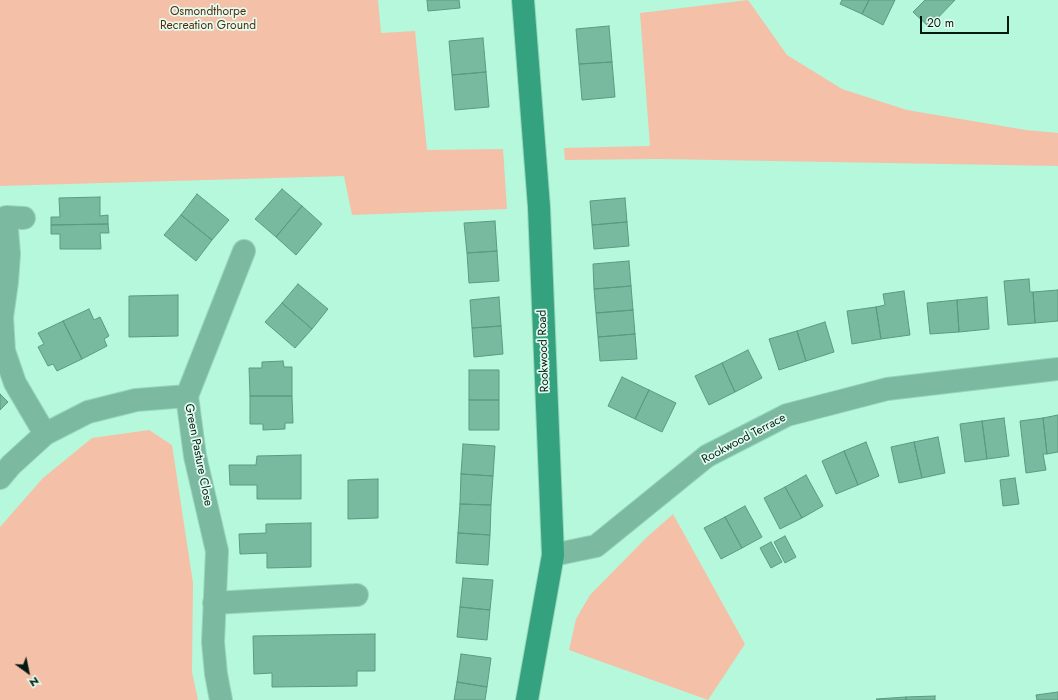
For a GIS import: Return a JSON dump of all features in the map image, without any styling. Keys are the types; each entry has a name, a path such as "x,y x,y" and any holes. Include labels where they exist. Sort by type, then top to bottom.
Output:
{"street":[{"name":"Rookwood Road","path":"523,0 539,207 553,555 527,700"},
{"path":"24,218 6,217 9,254 2,317 4,351 15,383 45,434"},
{"path":"187,396 244,251"},
{"name":"Rookwood Terrace","path":"553,555 596,546 707,456 787,415 887,389 1058,369"},
{"name":"Green Pasture Close","path":"0,478 11,465 45,434 88,412 136,400 187,396 195,456 217,551 213,642 216,674 221,700"},
{"path":"214,603 357,595"}],"green space":[{"name":"Osmondthorpe Recreation Ground","path":"0,0 378,0 381,33 415,31 427,150 503,149 507,209 352,215 344,176 0,186"},
{"path":"748,0 787,55 842,89 907,110 1026,130 1058,133 1058,166 659,159 565,160 564,148 650,146 640,13"},
{"path":"149,430 172,445 193,583 192,672 198,700 0,700 0,527 43,478 92,438"},
{"path":"673,514 745,644 708,700 569,650 576,619 590,595 646,538"}],"building":[{"path":"427,0 459,0 460,8 428,11"},
{"path":"842,0 869,0 862,14 840,4"},
{"path":"869,0 895,0 883,25 862,14"},
{"path":"925,0 955,0 929,27 913,12"},
{"path":"609,26 612,62 579,64 576,29"},
{"path":"483,38 486,72 452,75 449,41"},
{"path":"612,62 615,97 582,100 579,64"},
{"path":"486,72 489,107 455,110 452,75"},
{"path":"282,189 302,206 276,237 255,219"},
{"path":"197,194 229,220 212,240 181,215"},
{"path":"100,197 100,216 108,215 108,224 51,225 51,217 60,217 59,198"},
{"path":"625,198 627,222 592,225 590,201"},
{"path":"302,206 322,224 296,255 276,237"},
{"path":"181,215 212,240 196,261 164,235"},
{"path":"495,221 497,251 467,253 464,223"},
{"path":"627,222 629,246 594,249 592,225"},
{"path":"108,224 109,233 100,233 101,249 60,249 60,234 51,234 51,225"},
{"path":"497,251 499,281 469,283 467,253"},
{"path":"629,261 631,286 594,289 593,264"},
{"path":"1029,279 1030,292 1033,292 1035,323 1008,325 1004,281"},
{"path":"298,284 328,309 312,329 282,303"},
{"path":"631,286 633,310 596,313 594,289"},
{"path":"1058,290 1058,321 1035,323 1033,292"},
{"path":"904,291 910,335 881,339 876,307 885,305 883,294"},
{"path":"178,295 178,336 129,337 129,296"},
{"path":"499,297 501,326 472,328 470,300"},
{"path":"987,297 989,329 959,332 957,300"},
{"path":"957,300 959,332 930,334 927,303"},
{"path":"282,303 312,329 295,348 265,322"},
{"path":"876,307 881,339 852,344 847,311"},
{"path":"89,309 94,320 100,317 109,336 104,339 107,346 82,359 63,321"},
{"path":"633,310 635,334 598,337 596,313"},
{"path":"63,321 82,359 57,371 53,364 48,366 38,347 44,344 38,333"},
{"path":"825,322 834,352 806,361 797,331"},
{"path":"501,326 503,354 474,357 472,328"},
{"path":"797,331 806,361 779,370 769,339"},
{"path":"635,334 637,359 600,361 598,337"},
{"path":"748,350 762,378 735,392 722,363"},
{"path":"283,361 284,367 292,367 292,396 250,396 249,368 262,368 262,362"},
{"path":"722,363 735,392 709,405 695,376"},
{"path":"469,370 499,370 499,400 469,400"},
{"path":"622,377 649,390 635,419 608,406"},
{"path":"649,390 676,403 662,432 635,419"},
{"path":"0,394 8,402 0,410"},
{"path":"250,396 292,396 293,423 285,423 285,429 263,430 263,424 250,424"},
{"path":"469,400 499,400 499,430 469,430"},
{"path":"1058,415 1058,452 1047,454 1043,418"},
{"path":"1004,418 1009,456 987,459 982,421"},
{"path":"1043,418 1047,454 1043,454 1046,470 1026,473 1020,421"},
{"path":"982,421 987,459 965,462 960,424"},
{"path":"938,437 945,473 922,478 914,442"},
{"path":"866,442 879,476 858,485 844,451"},
{"path":"914,442 922,478 899,483 891,447"},
{"path":"463,444 495,446 493,476 461,474"},
{"path":"844,451 858,485 836,494 822,461"},
{"path":"301,455 301,499 257,499 257,485 230,485 229,465 256,465 257,456"},
{"path":"461,474 493,476 491,505 460,504"},
{"path":"806,475 823,506 802,518 785,487"},
{"path":"1015,478 1019,504 1003,506 1000,480"},
{"path":"378,479 378,518 348,519 348,480"},
{"path":"785,487 802,518 780,529 764,498"},
{"path":"460,504 491,505 490,535 458,533"},
{"path":"745,506 762,537 742,548 725,517"},
{"path":"725,517 742,548 721,559 704,528"},
{"path":"311,523 311,567 267,568 267,553 240,554 239,534 266,533 266,524"},
{"path":"458,533 490,535 488,565 456,563"},
{"path":"785,536 796,557 785,563 774,542"},
{"path":"771,542 782,562 771,568 760,548"},
{"path":"463,578 493,580 490,610 460,607"},
{"path":"460,607 490,610 487,640 457,637"},
{"path":"375,634 375,671 357,671 357,686 272,687 272,673 254,674 253,636"},
{"path":"461,654 491,658 487,687 457,682"},
{"path":"457,682 487,687 485,700 454,700"},
{"path":"1058,692 1058,700 1037,700 1036,695"},
{"path":"935,696 935,700 906,700 906,697"},
{"path":"906,697 906,700 876,699"}]}
